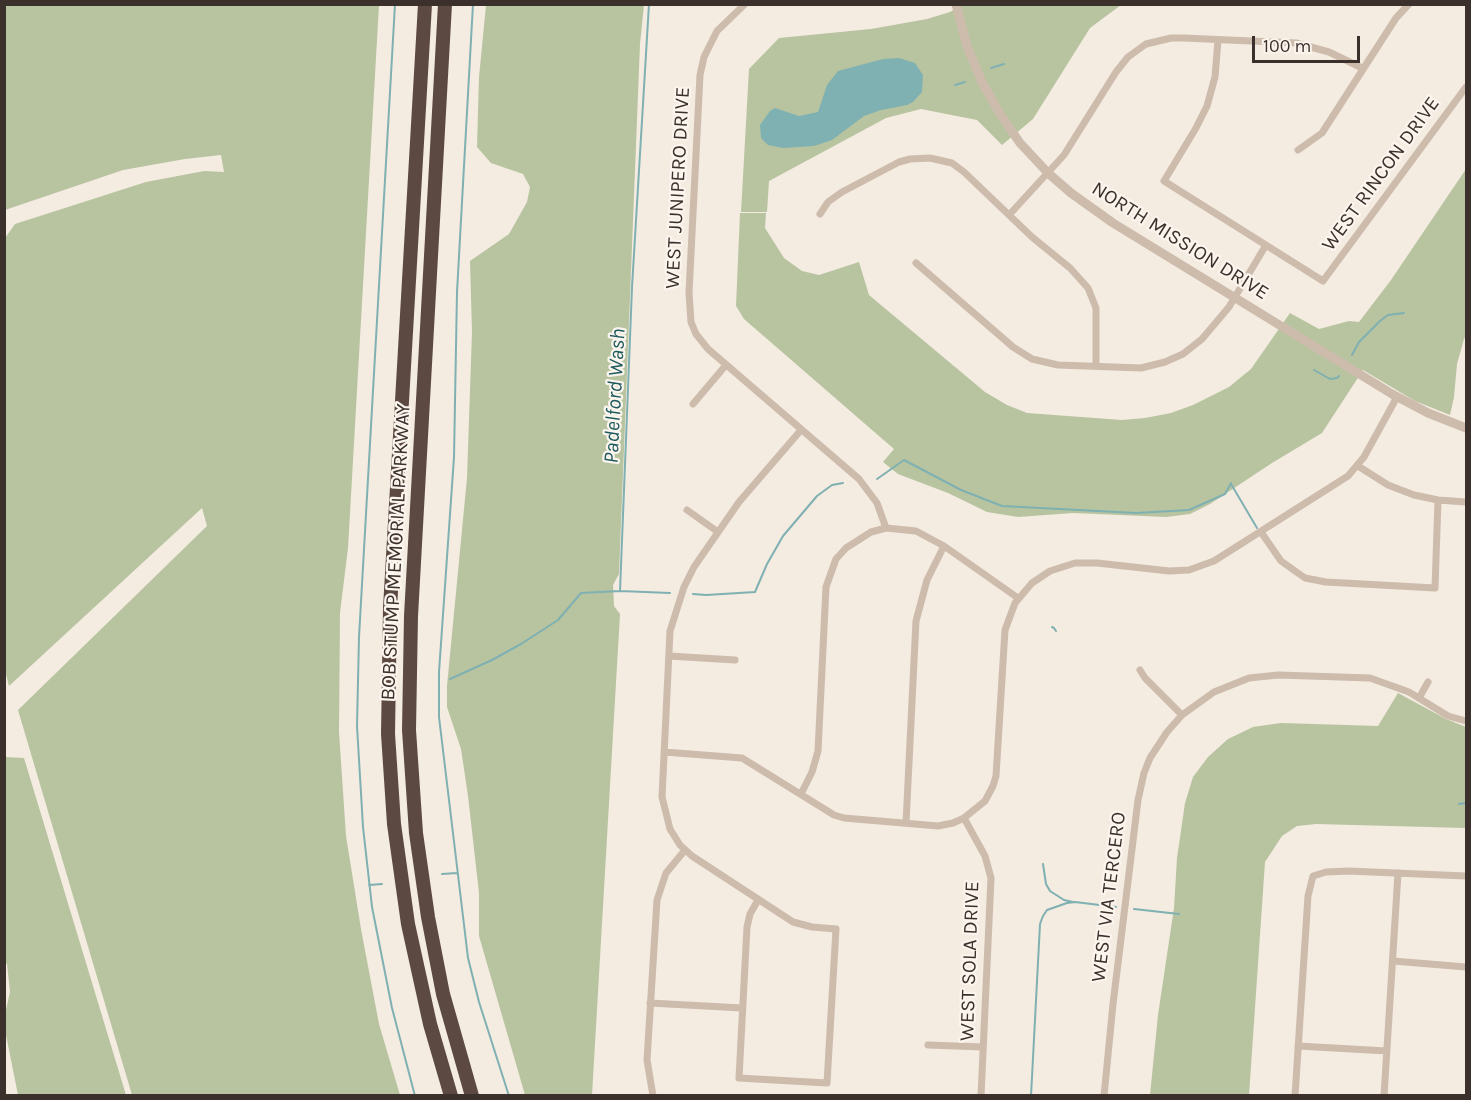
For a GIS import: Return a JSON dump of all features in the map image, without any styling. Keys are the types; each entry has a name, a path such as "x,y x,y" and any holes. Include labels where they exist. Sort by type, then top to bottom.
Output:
{"highway":[{"name":"BOB STUMP MEMORIAL PARKWAY","path":"425,4 390,608 388,734 394,824 408,924 430,1024 451,1095"},
{"name":"BOB STUMP MEMORIAL PARKWAY","path":"445,4 411,616 409,730 416,833 428,917 446,1003 472,1095"}],"street":[{"name":"WEST JUNIPERO DRIVE","path":"744,4 735,7 717,31 704,57 700,75 689,293 691,322 696,334 708,349 867,488 877,503 886,528"},
{"name":"NORTH MISSION DRIVE","path":"956,4 967,46 990,98 1020,143 1048,173 1089,207 1397,397 1467,428"},
{"path":"1298,150 1322,133 1362,68 1396,18 1409,4"},
{"path":"1009,215 1070,147 1116,72 1128,57 1146,44 1184,38 1296,43 1329,52 1362,68"},
{"path":"916,263 1023,354 1048,364 1141,368 1183,354 1214,326 1235,297 1266,245 1164,181 1207,106 1215,77 1218,40"},
{"name":"WEST RINCON DRIVE","path":"1266,245 1323,281 1467,87"},
{"path":"820,214 828,202 842,192 899,162 920,158 943,159 952,163 964,171 1009,215 1070,268 1088,288 1096,308 1096,366"},
{"path":"693,404 726,365"},
{"path":"664,752 742,758 834,815 844,818 938,825 953,823 964,818 985,801 996,776 1005,630 1018,598 1032,583 1042,575 1065,565 1086,562 1169,571 1188,570 1214,561 1337,485 1358,466 1397,397"},
{"path":"758,900 750,914 747,927 739,1078 827,1083 836,929 812,927 793,922 685,850 670,829 663,806 670,631 684,587 694,567 754,483 801,430"},
{"path":"1358,466 1401,490 1438,500 1467,502"},
{"path":"1261,532 1281,561 1305,578 1326,582 1435,588 1438,500"},
{"path":"687,510 718,532"},
{"path":"801,794 812,772 818,751 825,596 830,573 836,560 846,548 871,532 886,528 916,531 944,546 1018,598"},
{"path":"906,823 916,621 927,580 944,546"},
{"path":"669,656 735,660"},
{"path":"1140,670 1145,678 1182,715"},
{"name":"WEST VIA TERCERO","path":"1104,1095 1138,800 1150,758 1167,732 1182,715 1214,692 1249,678 1278,675 1370,678 1409,692 1448,716 1467,721"},
{"path":"1419,698 1428,682"},
{"name":"WEST SOLA DRIVE","path":"964,818 985,856 991,878 981,1095"},
{"path":"653,1095 647,1060 657,900 666,873 685,850"},
{"path":"1295,1095 1308,897 1313,876 1326,872 1348,871 1467,876"},
{"path":"1384,1095 1398,873"},
{"path":"1393,962 1467,967"},
{"path":"650,1003 742,1008"},
{"path":"928,1045 983,1047"},
{"path":"1298,1046 1387,1052"}],"green space":[{"path":"5,4 379,5 348,548 340,613 339,732 346,836 361,929 379,1024 400,1095 132,1095 18,710 207,526 202,508 9,686 4,666 5,238 15,224 146,182 204,171 224,172 221,155 185,159 123,170 5,210"},
{"path":"486,5 644,5 640,44 619,574 613,585 614,606 620,614 592,1095 525,1095 479,936 479,893 468,796 461,749 447,707 447,686 467,478 472,332 470,261 509,234 527,202 530,187 523,174 491,163 477,147 479,77"},
{"path":"962,5 1121,5 1090,28 1033,119 1002,145 977,120 921,109 886,118 769,181 767,212 741,212 749,69 779,38 871,29 927,19 950,12"},
{"path":"1466,169 1466,336 1457,364 1450,415 1415,401 1363,370 1322,433 1210,504 1190,514 1166,517 1073,513 1018,517 987,512 948,493 898,474 883,462 894,449 744,319 736,306 740,213 766,213 765,228 784,258 802,271 819,275 859,262 869,295 985,392 1007,405 1027,413 1122,420 1145,418 1171,413 1193,405 1229,387 1251,369 1290,313 1319,329 1349,321 1359,322 1391,280"},
{"path":"1398,693 1466,727 1466,828 1316,824 1297,826 1282,836 1265,862 1249,1095 1150,1095 1158,1015 1174,908 1177,858 1185,803 1193,777 1208,757 1228,739 1253,727 1281,723 1378,726"},
{"path":"5,757 24,758 126,1095 18,1095 4,1025 10,992 7,964 4,961"}],"water":[{"path":"899,58 915,63 923,75 922,92 913,102 864,116 832,140 814,146 783,148 768,145 761,138 760,125 775,108 799,116 818,112 827,85 838,71 883,59"}],"waterway":[{"path":"395,4 359,637 357,726 363,827 372,907 392,1008 415,1096"},
{"path":"473,4 457,292 454,457 439,672 439,717 468,958 479,1002 509,1096"},
{"name":"Padelford Wash","path":"620,591 632,287 649,4"},
{"path":"991,68 1004,64"},
{"path":"955,85 965,82"},
{"path":"1352,355 1359,342 1380,321 1388,315 1404,313"},
{"path":"1314,370 1330,379 1339,376"},
{"path":"877,479 904,460 961,490 1002,506 1136,513 1189,510 1225,494 1231,483"},
{"path":"693,594 755,592 783,536 817,496 832,485 843,483"},
{"path":"1231,484 1257,528"},
{"name":"Padelford Wash","path":"450,679 492,660 558,620 581,593 620,591 670,593"},
{"path":"1052,627 1056,631"},
{"path":"1459,804 1466,803"},
{"path":"1043,864 1046,884 1050,891 1064,900 1073,902"},
{"path":"442,874 457,873"},
{"path":"369,885 382,884"},
{"path":"1031,1096 1040,924 1043,916 1047,910 1075,902 1116,907"},
{"path":"1134,909 1179,914"}]}
